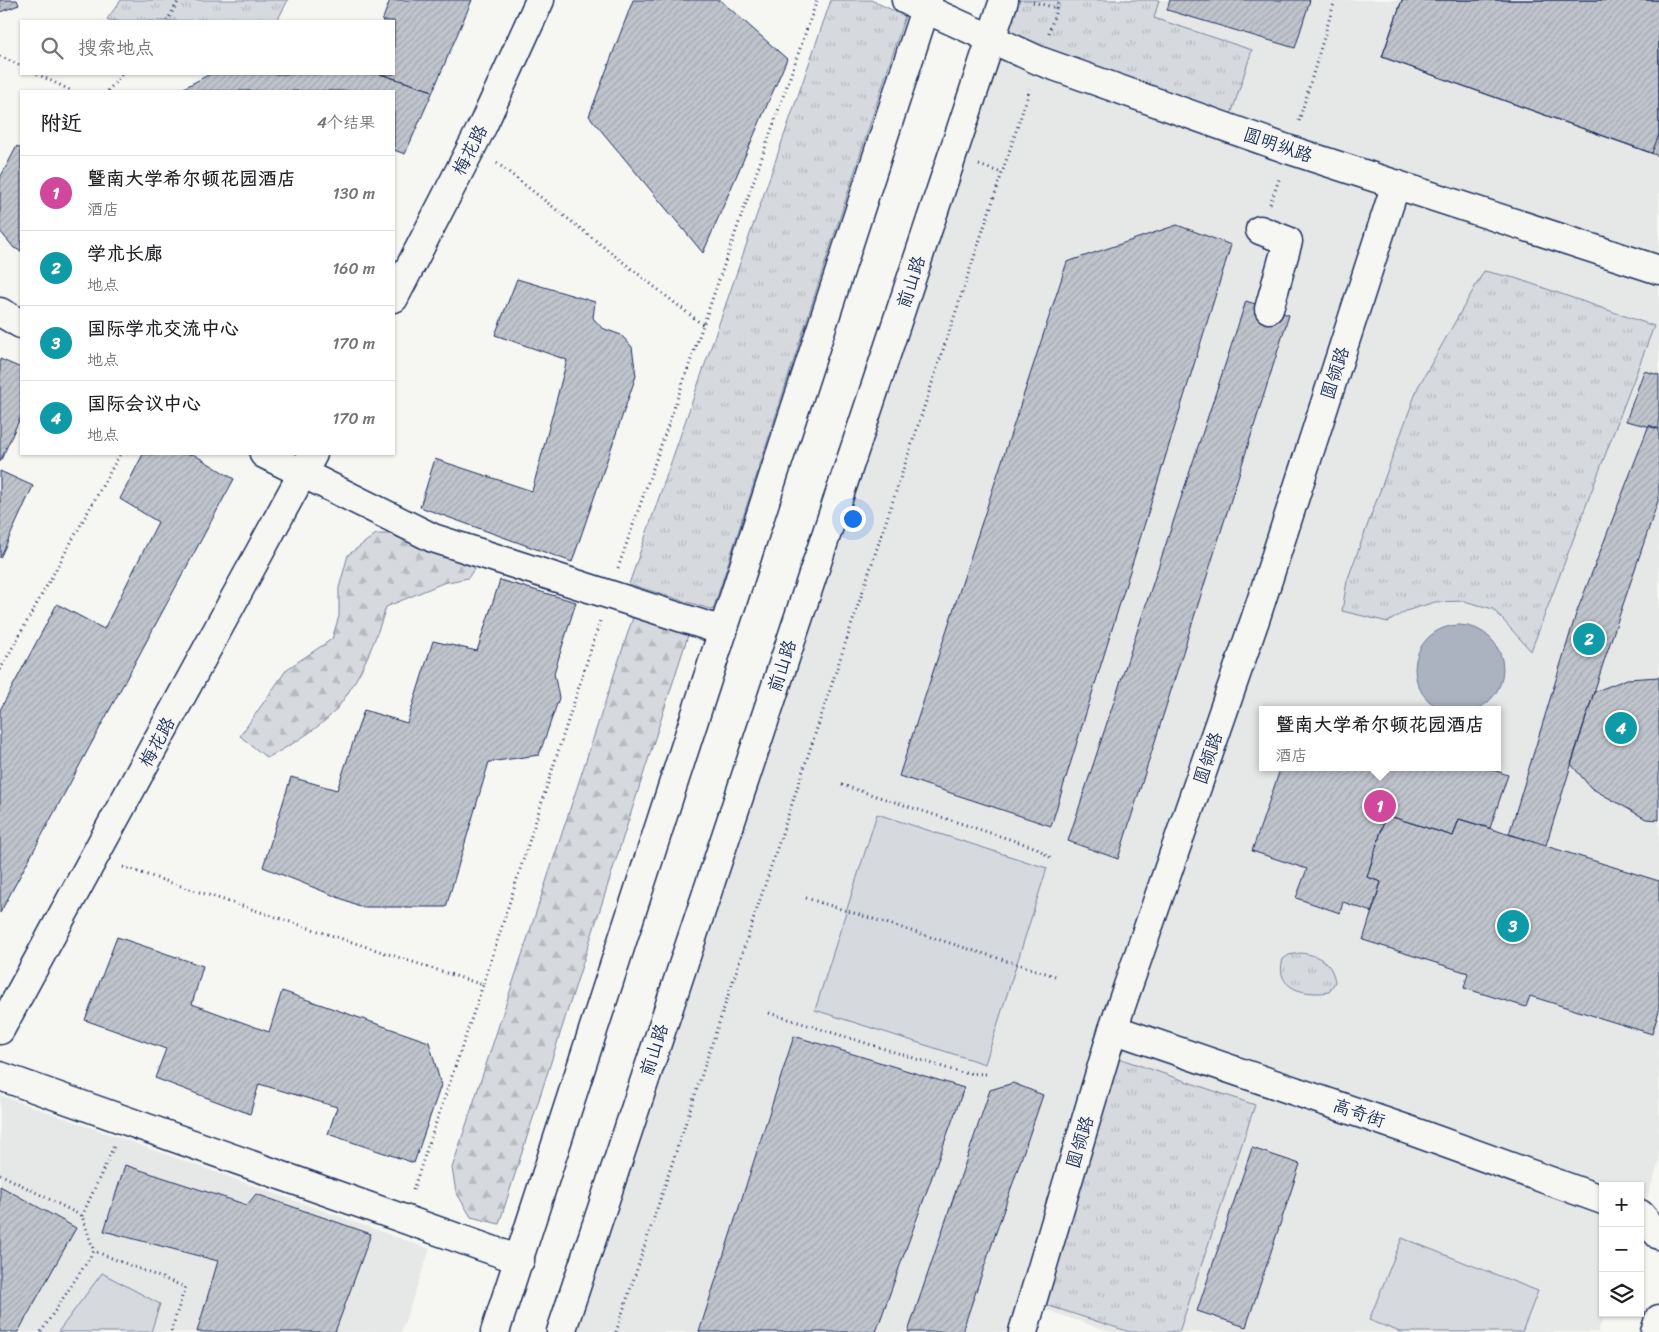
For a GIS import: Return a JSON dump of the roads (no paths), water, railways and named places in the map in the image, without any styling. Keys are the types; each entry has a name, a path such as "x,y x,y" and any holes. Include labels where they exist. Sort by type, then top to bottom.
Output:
{"main road":[{"name":"梅花路","path":"395,296 473,144 540,0"},
{"name":"前山路","path":"561,1332 1004,0"},
{"name":"圆明纵路","path":"920,3 991,39 1040,61 1290,150 1659,270"},
{"path":"494,1332 520,1260 723,631 920,3"},
{"name":"圆领路","path":"1024,1332 1113,1029 1253,626 1396,184"},
{"path":"1260,230 1288,241 1269,309"},
{"path":"0,312 20,323"},
{"path":"268,455 308,464 433,538 723,631"},
{"name":"梅花路","path":"0,1030 308,464"},
{"name":"高奇街","path":"1113,1029 1406,1129 1599,1199"},
{"path":"0,1076 520,1260"},
{"path":"1644,1218 1659,1235"},
{"path":"1655,1332 1659,1319"}],"place":[{"name":"学术长廊","path":"1589,639"},
{"name":"国际会议中心","path":"1621,728"},
{"name":"暨南大学希尔顿花园酒店","path":"1380,806"},
{"name":"国际学术交流中心","path":"1513,926"}]}
